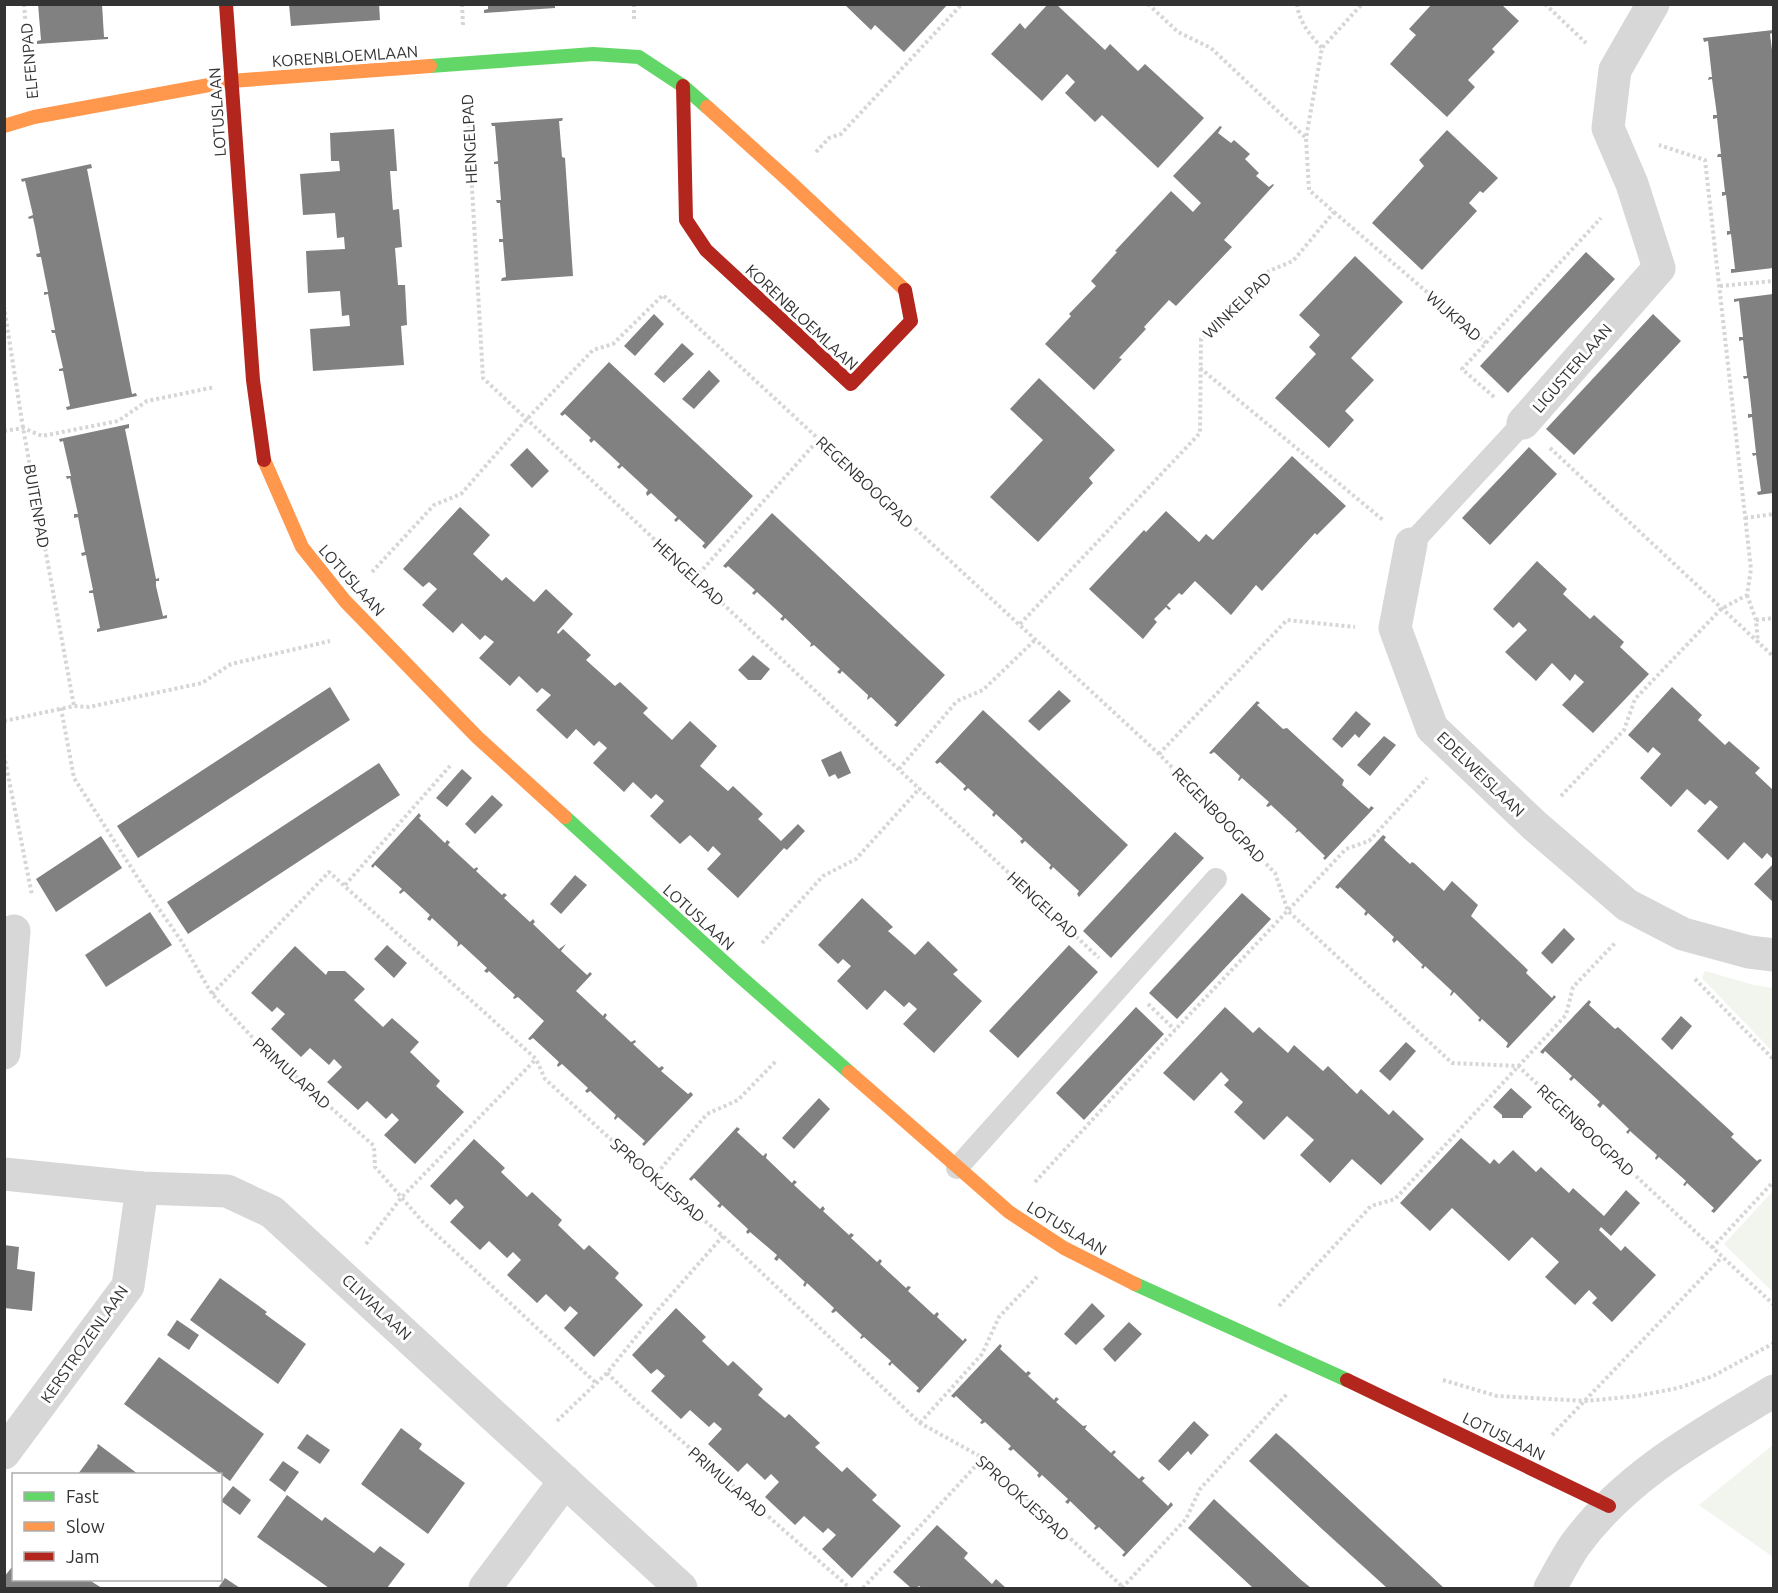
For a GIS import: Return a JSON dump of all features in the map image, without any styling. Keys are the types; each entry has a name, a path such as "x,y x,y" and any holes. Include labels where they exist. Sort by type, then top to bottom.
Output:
{"street":[{"name":"LOTUSLAAN","path":"226,4 253,380 262,456 302,547 345,601 477,737 735,972 1009,1212 1064,1248 1121,1278 1314,1364 1524,1463 1609,1506"},
{"path":"1608,128 1615,70 1653,4"},
{"name":"KORENBLOEMLAAN","path":"4,126 34,117 231,81 593,54 639,57 683,86 789,181 907,292 911,321 851,384 706,250 686,220 683,86"},
{"name":"LIGUSTERLAAN","path":"1523,423 1659,268 1632,184 1608,128"},
{"path":"1395,628 1411,544"},
{"name":"EDELWEISLAAN","path":"1395,628 1432,728 1534,825 1627,905 1683,934 1749,952 1773,955"},
{"path":"4,1053 14,931"},
{"name":"CLIVIALAAN","path":"4,1174 142,1188 227,1191 272,1212 681,1588"},
{"name":"KERSTROZENLAAN","path":"4,1453 128,1286 142,1188"},
{"path":"1550,1588 1575,1545 1609,1506 1636,1480 1669,1454 1773,1391"},
{"path":"485,1588 565,1481"}],"lane":[{"path":"1411,544 1523,423"},
{"path":"957,1168 1216,879"}],"path":[{"name":"ELFENPAD","path":"24,4 34,117"},
{"path":"789,181 829,138 841,134 962,4"},
{"path":"1148,4 1178,32 1211,48 1306,138"},
{"path":"1297,4 1298,14 1309,33 1322,48"},
{"path":"1334,212 1309,190 1306,138 1322,48 1362,4"},
{"path":"1545,4 1615,70"},
{"name":"HENGELPAD","path":"465,63 483,378 1125,982"},
{"path":"1608,128 1705,160 1751,569 1747,595 1756,620 1758,643"},
{"path":"1486,343 1632,184"},
{"name":"WIJKPAD","path":"1334,212 1486,343 1462,369 1523,423"},
{"name":"WINKELPAD","path":"1019,624 1200,433 1201,339 1269,271 1293,261 1334,212"},
{"path":"1720,286 1773,281"},
{"name":"REGENBOOGPAD","path":"526,420 593,350 613,344 663,295 1160,754 1275,873 1288,911 1452,1063 1518,1066 1773,1305"},
{"name":"BUITENPAD","path":"4,306 23,428 74,706"},
{"path":"1200,368 1411,544"},
{"path":"4,431 23,428 42,436 118,420 147,401 253,380"},
{"path":"345,601 434,506 461,494 526,420"},
{"name":"LIGUSTERLAAN","path":"1523,423 1773,657"},
{"path":"695,578 819,439"},
{"path":"1745,518 1773,514"},
{"path":"1534,825 1624,730 1635,699 1721,609 1747,595"},
{"path":"1756,620 1773,618"},
{"path":"1160,754 1287,620 1340,626 1395,628"},
{"path":"4,721 61,708 89,707 202,683 231,664 376,631"},
{"path":"899,769 957,701 983,690 1036,639"},
{"name":"PRIMULAPAD","path":"61,708 74,778 180,939 212,994 253,1038 374,1146 375,1167 422,1221 596,1383"},
{"path":"345,885 477,737"},
{"path":"1009,1212 1167,1038 1346,849 1369,841 1454,749"},
{"path":"4,755 39,930 14,931"},
{"path":"735,972 823,876 856,859 920,788"},
{"name":"SPROOKJESPAD","path":"212,994 329,872 536,1059 545,1079 653,1178 723,1236 920,1423 983,1458 1122,1588"},
{"path":"1251,1337 1371,1206 1395,1198 1566,1015 1574,987 1644,913"},
{"path":"1701,939 1694,977 1773,1060"},
{"path":"653,1178 707,1114 738,1100 804,1033"},
{"path":"342,1276 402,1198 536,1059"},
{"path":"1712,1248 1773,1181"},
{"path":"530,1448 607,1373 656,1312 723,1236"},
{"path":"920,1423 982,1353 999,1317 1064,1248"},
{"path":"1524,1463 1722,1257"},
{"path":"1432,1376 1497,1396 1586,1401 1637,1396 1678,1388 1713,1376 1773,1343"},
{"path":"1122,1588 1186,1520 1200,1489 1314,1364"},
{"name":"PRIMULAPAD","path":"607,1373 850,1588"},
{"path":"863,1588 983,1458"}],"shaded area":[{"path":"1705,971 1773,988 1773,1052 1702,978"},
{"path":"1773,1191 1773,1292 1724,1244"},
{"path":"1773,1445 1773,1557 1699,1505"}],"building":[{"path":"38,4 102,4 104,37 108,39 37,44 37,41 41,40"},
{"path":"289,4 379,4 380,20 291,26"},
{"path":"488,4 551,4 555,5 555,8 484,13 484,10 488,9"},
{"path":"844,4 948,4 904,52 875,25 871,30"},
{"path":"1048,4 1056,4 1105,50 1110,44 1138,71 1145,64 1204,118 1158,168 1102,115 1095,122 1065,93 1075,82 1067,74 1042,101 991,54 1020,23 1025,29"},
{"path":"1432,4 1501,4 1519,21 1492,49 1495,52 1468,80 1475,87 1447,117 1390,64 1416,35 1409,29"},
{"path":"1773,30 1770,34 1773,58 1773,268 1731,273 1731,269 1735,269 1731,234 1727,235 1727,231 1730,231 1726,195 1722,196 1722,192 1725,192 1721,157 1717,157 1721,154 1717,118 1713,119 1713,115 1717,115 1712,79 1708,80 1712,77 1708,41 1704,42 1703,38"},
{"path":"563,118 559,121 562,157 565,158 573,276 501,281 506,277 503,242 499,242 499,239 503,239 500,203 496,200 501,200 498,164 494,164 498,161 495,126 491,123"},
{"path":"1220,126 1222,127 1218,133 1231,143 1234,140 1250,154 1245,159 1259,173 1256,176 1269,187 1274,185 1224,240 1232,247 1176,306 1169,300 1144,327 1146,329 1094,390 1045,344 1096,286 1091,281 1117,252 1115,251 1171,191 1193,212 1201,203 1173,176"},
{"path":"394,129 397,171 390,171 393,210 399,209 402,247 395,248 398,285 405,285 407,325 401,326 404,365 313,371 310,329 350,326 349,315 342,316 340,291 308,293 306,251 345,249 344,237 337,238 335,213 303,215 300,174 340,171 339,161 331,161 330,133"},
{"path":"1447,130 1498,178 1483,193 1480,191 1469,203 1477,211 1422,270 1372,223 1424,166 1419,160"},
{"path":"91,164 92,168 87,169 132,394 136,393 137,396 67,410 66,407 70,406 63,371 59,371 63,368 55,333 51,330 55,330 48,294 44,295 44,292 48,292 41,257 37,257 36,254 40,253 35,227 33,218 28,217 33,215 25,181 22,182 21,179"},
{"path":"1586,252 1615,279 1508,393 1480,366"},
{"path":"1355,256 1403,302 1351,358 1374,380 1345,411 1354,420 1329,448 1275,398 1316,354 1309,347 1320,335 1299,315"},
{"path":"1773,294 1773,493 1758,495 1757,492 1761,491 1756,455 1753,456 1752,453 1756,453 1752,417 1748,418 1748,414 1752,414 1748,378 1744,379 1743,376 1747,376 1743,340 1739,341 1739,337 1743,337 1739,301 1734,302 1734,299"},
{"path":"654,314 664,324 635,356 624,346"},
{"path":"1653,314 1681,341 1574,455 1546,429"},
{"path":"682,343 694,354 664,383 654,374"},
{"path":"609,362 753,496 705,549 702,546 705,543 679,519 676,522 674,520 677,517 651,493 647,496 648,490 622,466 619,469 617,467 620,464 594,440 591,443 589,440 591,438 565,414 562,416 560,414"},
{"path":"709,370 720,381 694,409 682,399"},
{"path":"1039,378 1115,450 1089,478 1093,483 1038,542 990,497 1043,440 1010,409"},
{"path":"129,424 129,428 125,429 156,579 159,578 156,586 163,616 167,615 167,618 97,632 100,628 93,593 89,593 93,590 86,555 82,556 81,553 85,552 78,517 74,518 74,514 78,514 70,478 67,479 66,476 71,476 63,441 60,442 59,439"},
{"path":"1529,447 1557,474 1490,545 1462,518"},
{"path":"527,448 549,471 532,488 510,465"},
{"path":"1292,456 1346,506 1317,535 1315,533 1262,591 1256,585 1231,615 1195,581 1182,595 1179,593 1167,605 1171,609 1166,607 1154,619 1157,622 1143,639 1089,589 1144,530 1146,532 1166,511 1199,542 1206,534 1213,540"},
{"path":"460,507 490,535 473,554 502,581 506,577 534,602 546,589 573,614 557,632 558,634 563,629 591,655 586,660 615,686 620,682 648,708 643,713 672,740 690,721 717,746 700,766 728,791 733,786 763,814 758,819 781,841 798,824 805,831 787,850 784,848 738,898 707,869 721,854 713,846 708,852 690,835 680,844 650,816 664,801 656,794 651,799 633,782 624,792 593,763 607,748 599,741 594,746 576,729 567,739 536,710 551,695 542,688 537,693 519,676 510,686 479,658 494,642 485,635 480,640 462,623 453,633 422,605 437,589 429,582 423,587 403,569"},
{"path":"772,513 945,675 897,727 894,725 897,722 871,697 867,700 868,695 842,671 840,674 837,672 840,669 814,645 810,647 811,643 785,618 783,621 780,619 783,616 757,592 754,595 752,593 755,590 728,566 726,568 723,566"},
{"path":"1537,561 1567,589 1563,594 1590,619 1594,615 1624,642 1620,647 1649,674 1593,733 1562,705 1584,682 1575,674 1570,681 1552,663 1536,681 1505,652 1527,630 1519,622 1513,628 1493,609"},
{"path":"753,655 770,669 761,680 748,680 738,670"},
{"path":"330,687 350,720 138,858 117,826"},
{"path":"1672,687 1702,715 1698,720 1725,745 1729,741 1760,768 1755,773 1773,790 1773,859 1767,853 1762,859 1744,842 1728,860 1697,831 1718,807 1710,800 1705,805 1687,789 1671,807 1640,778 1661,754 1653,747 1648,753 1628,735"},
{"path":"1059,690 1071,701 1039,731 1028,721"},
{"path":"1257,701 1260,703 1257,705 1283,729 1287,728 1344,780 1342,785 1369,809 1371,806 1374,808 1325,860 1323,858 1325,856 1299,831 1295,833 1297,829 1271,805 1266,806 1269,802 1242,778 1239,781 1240,776 1214,752 1209,753"},
{"path":"983,710 1128,845 1079,897 1077,894 1079,891 1053,867 1051,870 1049,868 1051,865 1025,841 1022,844 1020,841 1023,839 996,814 994,817 992,815 994,812 968,788 965,791 963,789 966,786 940,762 937,764 935,762"},
{"path":"1356,711 1371,724 1359,738 1355,734 1342,748 1332,739"},
{"path":"1384,736 1396,745 1370,776 1357,765"},
{"path":"841,751 851,773 838,779 835,774 829,777 821,760"},
{"path":"379,763 400,795 188,934 167,902"},
{"path":"462,769 472,778 447,807 436,798"},
{"path":"492,795 503,805 475,834 465,824"},
{"path":"419,813 421,816 419,818 445,843 447,840 450,842 448,845 474,869 477,867 476,871 502,895 504,893 507,895 504,898 530,922 533,919 535,922 533,924 559,949 566,944 561,951 587,975 590,972 592,974 576,991 603,1016 605,1013 607,1015 605,1018 631,1042 635,1040 633,1044 659,1068 662,1066 664,1068 661,1071 688,1094 691,1092 693,1095 644,1146 642,1144 645,1141 618,1117 615,1120 616,1115 590,1091 587,1093 585,1091 588,1088 562,1064 558,1067 559,1062 533,1038 528,1039 544,1021 518,997 514,999 515,995 489,971 487,973 484,971 487,968 461,944 457,947 458,942 432,918 430,921 427,919 430,915 404,891 400,894 402,889 375,865 373,868 371,866"},
{"path":"1175,832 1204,858 1111,958 1083,931"},
{"path":"1383,835 1386,837 1384,840 1410,864 1414,863 1444,891 1452,881 1478,905 1471,916 1528,970 1526,973 1552,998 1554,995 1556,997 1508,1048 1506,1047 1508,1043 1482,1019 1480,1022 1478,1020 1480,1018 1454,992 1451,996 1452,991 1425,966 1423,969 1421,967 1423,965 1397,940 1394,943 1392,940 1394,937 1368,913 1366,916 1364,914 1366,911 1340,887 1338,889 1335,887"},
{"path":"101,836 122,868 56,912 36,879"},
{"path":"1773,864 1773,902 1754,884"},
{"path":"575,875 587,885 561,914 550,904"},
{"path":"1242,893 1271,919 1177,1019 1149,993"},
{"path":"862,898 893,927 888,931 915,955 928,941 958,970 953,974 982,1001 934,1053 903,1024 917,1009 909,1002 904,1007 885,990 867,1010 837,981 851,966 843,959 838,964 818,945"},
{"path":"150,912 172,945 106,987 85,955"},
{"path":"1564,928 1575,939 1552,964 1541,953"},
{"path":"387,945 407,963 394,978 374,959"},
{"path":"1069,945 1098,972 1018,1058 989,1031"},
{"path":"295,946 326,975 328,971 345,971 365,989 354,1000 383,1027 392,1018 419,1042 410,1052 440,1081 436,1086 464,1112 415,1164 384,1135 399,1120 392,1113 386,1119 367,1101 358,1110 327,1082 342,1067 334,1059 329,1065 310,1048 301,1057 271,1029 285,1014 277,1007 272,1012 251,993"},
{"path":"1589,1000 1591,1002 1589,1005 1615,1029 1618,1027 1734,1134 1731,1137 1757,1161 1762,1160 1714,1213 1711,1211 1714,1208 1687,1183 1683,1185 1686,1181 1659,1157 1656,1160 1657,1155 1630,1131 1628,1134 1626,1132 1629,1129 1603,1104 1600,1108 1597,1105 1600,1102 1574,1078 1571,1081 1569,1079 1572,1076 1545,1051 1543,1054 1540,1052"},
{"path":"1136,1007 1164,1034 1084,1120 1056,1093"},
{"path":"1225,1007 1253,1033 1259,1027 1288,1053 1294,1045 1323,1071 1328,1066 1357,1094 1361,1089 1389,1115 1393,1110 1424,1139 1381,1185 1352,1159 1330,1183 1300,1155 1314,1140 1287,1116 1264,1140 1234,1112 1243,1102 1224,1085 1229,1080 1221,1072 1194,1101 1163,1073"},
{"path":"1681,1016 1692,1026 1672,1050 1661,1039"},
{"path":"1406,1042 1416,1051 1390,1081 1379,1071"},
{"path":"1511,1088 1532,1107 1523,1118 1502,1118 1502,1115 1493,1107"},
{"path":"819,1098 830,1109 794,1149 782,1138"},
{"path":"737,1127 740,1129 737,1132 763,1156 766,1153 766,1158 792,1183 794,1180 797,1182 794,1185 820,1209 823,1206 825,1209 823,1211 849,1235 851,1233 854,1235 851,1238 877,1262 880,1259 882,1261 880,1264 906,1288 911,1287 908,1291 934,1315 937,1312 939,1314 937,1317 963,1341 965,1338 967,1340 919,1393 916,1391 919,1388 892,1363 890,1366 888,1364 891,1361 864,1337 861,1339 862,1335 836,1311 831,1312 834,1308 807,1283 805,1287 803,1285 805,1282 779,1258 777,1261 774,1259 777,1255 750,1232 748,1234 746,1232 748,1229 722,1205 720,1208 717,1206 720,1203 694,1178 691,1181 689,1179"},
{"path":"1461,1138 1490,1164 1494,1159 1499,1164 1513,1150 1536,1172 1541,1167 1569,1193 1573,1188 1604,1216 1626,1190 1640,1203 1611,1236 1601,1227 1599,1230 1621,1251 1625,1246 1656,1275 1612,1322 1592,1303 1597,1298 1589,1290 1575,1305 1545,1277 1559,1262 1532,1237 1509,1261 1452,1208 1430,1231 1400,1203"},
{"path":"474,1139 505,1168 501,1172 527,1197 532,1192 562,1220 558,1225 584,1250 589,1245 619,1273 615,1278 643,1305 594,1357 564,1328 578,1313 570,1306 565,1312 546,1294 537,1303 507,1275 521,1260 513,1252 507,1258 489,1241 480,1250 450,1222 464,1207 456,1199 450,1205 430,1186"},
{"path":"4,1245 19,1247 17,1269 35,1272 32,1311 4,1308"},
{"path":"220,1278 306,1344 278,1384 190,1320"},
{"path":"1092,1303 1105,1316 1076,1345 1064,1334"},
{"path":"676,1308 706,1337 702,1341 728,1366 733,1361 763,1389 758,1395 785,1418 789,1414 820,1443 815,1447 842,1472 847,1467 877,1495 872,1500 901,1526 852,1578 822,1549 836,1535 828,1528 823,1533 804,1516 795,1525 765,1497 779,1482 771,1474 765,1480 747,1463 738,1472 708,1444 722,1429 714,1422 709,1427 690,1410 681,1419 651,1391 665,1376 657,1369 651,1374 632,1355"},
{"path":"177,1320 199,1335 189,1350 167,1335"},
{"path":"1129,1322 1142,1334 1115,1362 1103,1349"},
{"path":"1000,1344 1002,1346 1000,1349 1026,1373 1028,1371 1031,1373 1028,1376 1054,1400 1056,1397 1059,1399 1056,1402 1083,1426 1087,1425 1085,1429 1111,1453 1114,1450 1116,1452 1113,1455 1139,1479 1142,1476 1145,1478 1142,1481 1168,1506 1171,1502 1173,1505 1124,1557 1122,1555 1125,1552 1099,1527 1095,1530 1096,1526 1070,1501 1068,1504 1065,1502 1068,1499 1042,1475 1039,1478 1037,1475 1039,1473 1013,1449 1011,1451 1008,1449 1011,1446 985,1422 980,1423 982,1420 956,1396 954,1398 951,1396"},
{"path":"159,1357 264,1434 230,1481 124,1404"},
{"path":"1194,1421 1209,1435 1191,1455 1188,1451 1169,1471 1158,1461"},
{"path":"401,1428 422,1444 419,1449 465,1483 428,1534 361,1484"},
{"path":"1276,1433 1444,1588 1387,1588 1322,1529 1249,1461"},
{"path":"307,1434 330,1450 320,1464 297,1448"},
{"path":"98,1444 137,1473 79,1473"},
{"path":"283,1461 299,1472 285,1492 269,1480"},
{"path":"233,1486 251,1500 240,1515 222,1500"},
{"path":"287,1495 322,1521 325,1517 374,1553 380,1546 405,1564 387,1588 329,1588 257,1537"},
{"path":"1214,1499 1311,1588 1253,1588 1188,1528"},
{"path":"937,1525 968,1553 964,1558 992,1584 996,1579 1006,1588 922,1588 919,1586 911,1588 893,1572"},
{"path":"12,1567 12,1581 91,1581 102,1588 4,1588 4,1577"},
{"path":"225,1578 240,1588 218,1588"}],"traffic: fast":[{"path":"430,66 593,54 639,57 683,86 707,107"},
{"path":"565,817 849,1072"},
{"path":"1135,1284 1347,1380"}],"traffic: slow":[{"path":"4,126 34,117 231,81 430,66"},
{"path":"707,107 905,290"},
{"path":"264,460 302,547 345,601 477,737 565,817"},
{"path":"849,1072 1009,1212 1064,1248 1135,1284"}],"traffic: jam":[{"path":"226,4 253,380 264,460"},
{"path":"683,86 686,220 706,250 851,384 911,321 905,290"},
{"path":"1347,1380 1609,1506"}]}
